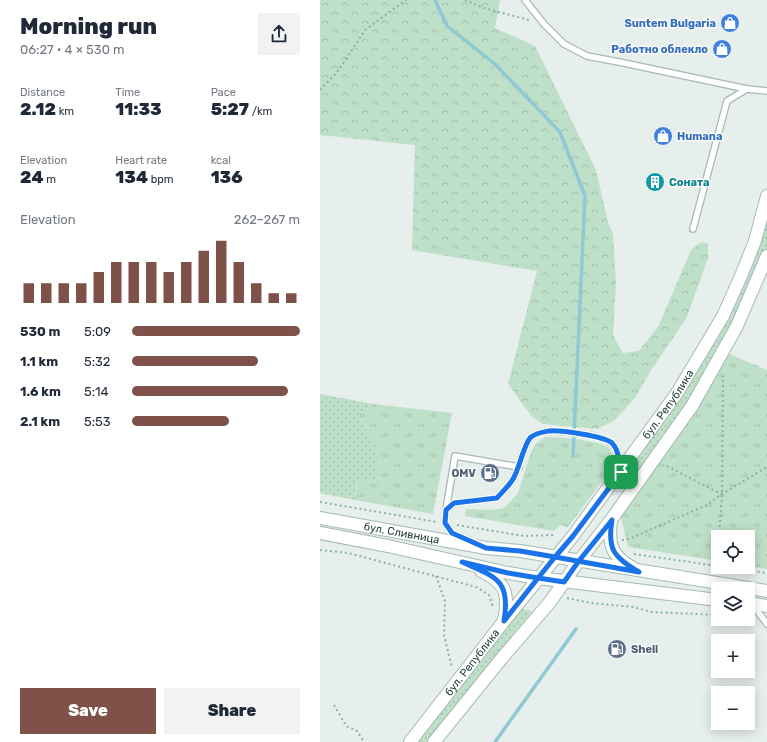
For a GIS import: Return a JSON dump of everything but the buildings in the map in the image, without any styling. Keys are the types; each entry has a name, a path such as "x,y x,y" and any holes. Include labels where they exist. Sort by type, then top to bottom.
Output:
{"street":[{"name":"бул. Република","path":"410,742 538,578 573,536 677,394 723,316 755,241 767,196"},
{"name":"бул. Република","path":"434,742 502,658 550,602 578,562 612,520 692,406 737,326 767,256"},
{"name":"бул. Сливница","path":"320,518 486,548 520,551 639,572 767,591"},
{"path":"612,520 610,535 612,547 620,559 639,572"},
{"name":"бул. Сливница","path":"320,533 508,573 564,582 711,599"},
{"path":"462,562 494,577 504,589 506,596 504,621"},
{"path":"755,605 767,606"}],"lane":[{"path":"525,0 544,24 564,44 587,56 627,63 747,89 767,91"},
{"path":"693,229 727,101 747,89"},
{"path":"446,510 454,503 497,498 513,479 530,438 539,433 550,431 606,439 612,443 617,451 621,472"},
{"path":"486,548 452,533 445,523 455,456 518,467"},
{"path":"755,610 767,624"}],"path":[{"path":"320,90 338,71 365,30 406,0"},
{"path":"465,0 484,8 544,24"},
{"path":"719,530 722,494 723,375"},
{"path":"667,466 722,494"},
{"path":"612,547 707,505 722,494 767,467"},
{"path":"320,500 325,503"},
{"path":"612,547 711,565"},
{"path":"320,550 348,553 476,587 489,595 494,608"},
{"path":"755,572 767,574"},
{"path":"436,576 445,601 444,635 452,670 457,664"},
{"path":"564,597 591,603 633,607 661,613 711,615"},
{"path":"755,624 760,625"},
{"path":"334,705 346,726 357,732 364,742"}],"green space":[{"path":"320,0 500,0 495,28 535,46 596,170 608,223 613,234 616,283 613,335 623,353 639,351 659,325 691,250 701,242 708,244 708,258 687,317 650,372 635,398 614,421 597,429 543,424 532,417 508,384 537,271 412,250 415,145 320,135"},
{"path":"767,196 767,256 737,326 631,492 617,478 723,316"},
{"path":"723,351 767,370 767,569 755,567 755,530 711,530 711,560 628,547 621,517"},
{"path":"320,394 373,404 358,414 378,454 379,483 357,479 355,500 320,493"},
{"path":"373,404 452,413 433,514 355,500 357,479 379,483 378,454 358,414"},
{"path":"545,437 599,443 610,449 612,453 612,468 568,527 560,525 554,531 465,516 466,509 492,510 504,508 518,493 535,444"},
{"path":"515,606 540,614 434,742 410,742"}],"waterway":[{"path":"435,0 447,26 495,64 560,132 585,196 573,456"},
{"path":"495,742 576,629"}],"place":[{"name":"Suntem Bulgaria","path":"730,23"},
{"name":"Работно облекло","path":"722,49"},
{"name":"Humana","path":"663,136"},
{"name":"Соната","path":"655,182"},
{"name":"OMV","path":"490,473"},
{"name":"Shell","path":"617,649"}],"route":[{"path":"621,472 573,536 555,557 578,562 639,572 620,559 614,551 610,535 612,520 578,562 564,582 538,578 504,621 506,596 504,589 494,577 462,562 508,573 538,578 555,557 520,551 486,548 452,533 445,523 446,510 454,503 497,498 513,479 530,438 539,433 550,431 606,439 612,443 617,451 621,472"}]}
